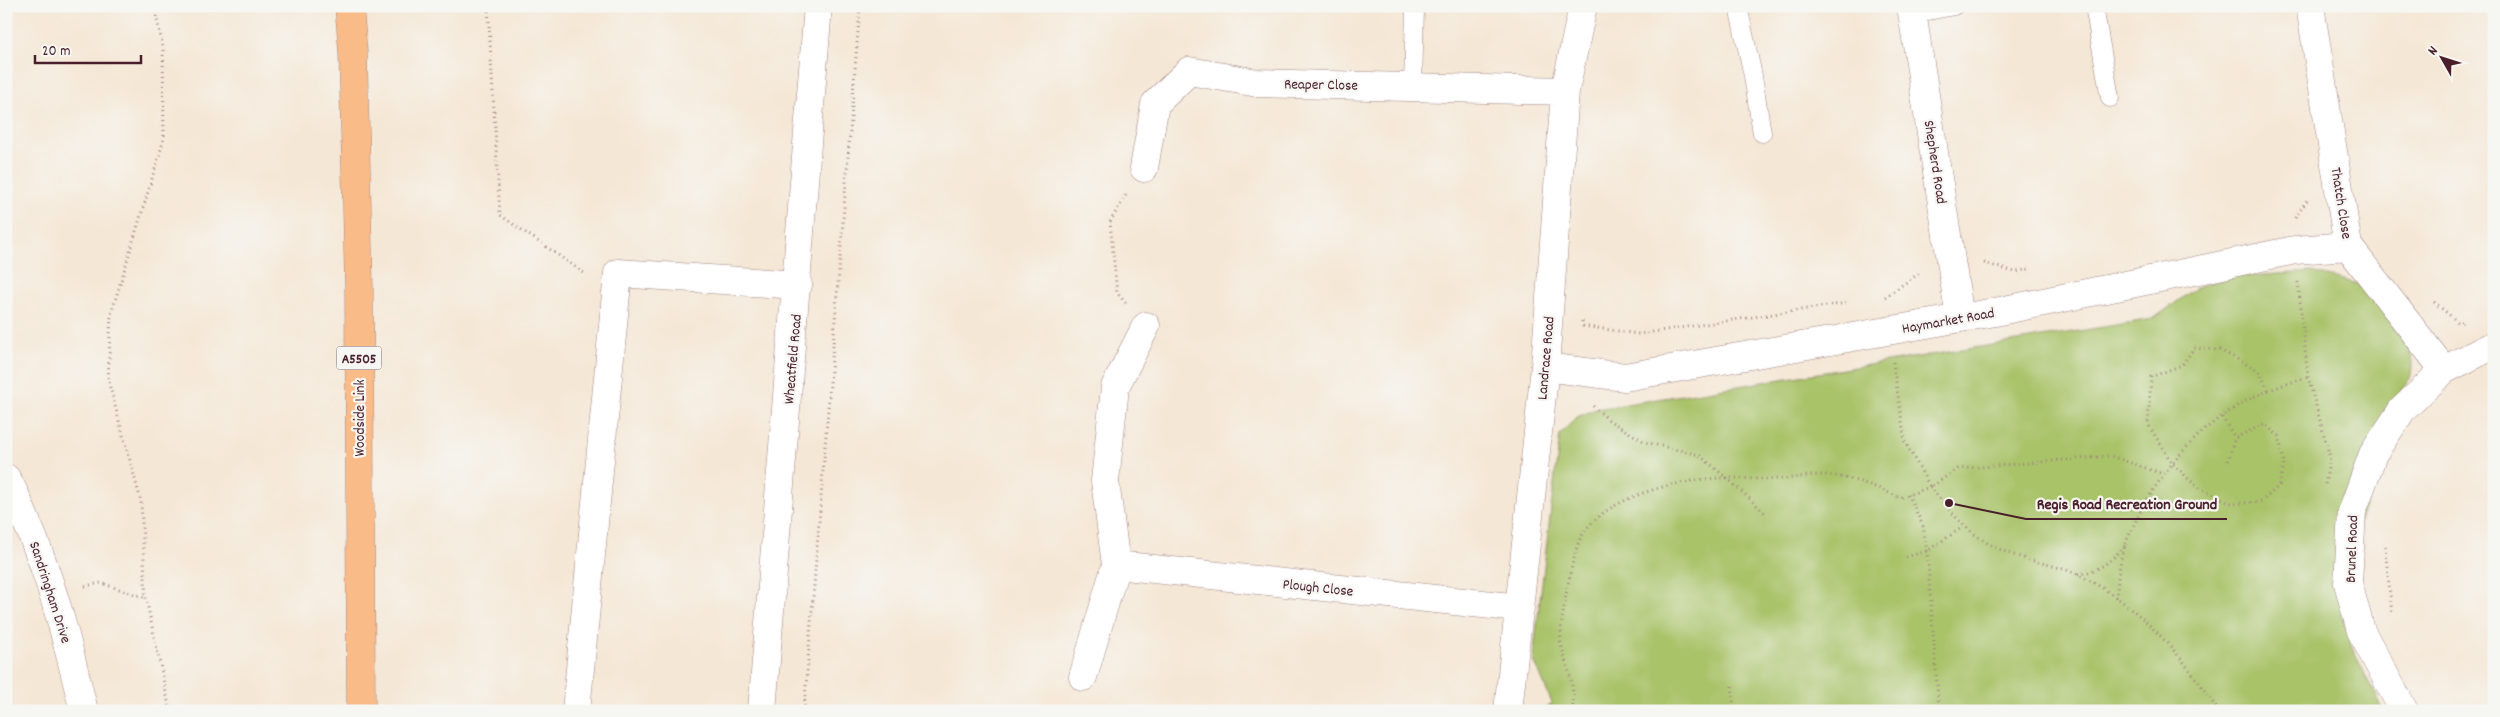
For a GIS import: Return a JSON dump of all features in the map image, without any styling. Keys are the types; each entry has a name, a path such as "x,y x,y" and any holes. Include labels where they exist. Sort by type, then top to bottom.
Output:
{"main road":[{"name":"Woodside Link","path":"349,6 353,52 358,287 361,711"}],"street":[{"name":"Wheatfield Road","path":"762,711 798,285 818,6"},
{"name":"Landrace Road","path":"1508,711 1545,367 1566,91 1583,6"},
{"name":"Thatch Close","path":"2310,6 2348,246 2444,370"},
{"name":"Shepherd Road","path":"1912,10 1960,318"},
{"name":"Reaper Close","path":"1144,168 1155,104 1189,71 1258,83 1566,91"},
{"name":"Haymarket Road","path":"1545,367 1625,377 1960,318 2295,250 2348,246"},
{"path":"576,711 618,273 798,285"},
{"path":"1083,677 1116,565 1105,481 1115,387 1146,326"},
{"name":"Brunel Road","path":"2404,711 2361,631 2348,583 2352,512 2373,454 2402,410 2444,370 2494,345"},
{"name":"Sandringham Drive","path":"6,478 31,531 47,574 62,622 84,711"},
{"name":"Plough Close","path":"1116,565 1520,608"}],"lane":[{"path":"1412,86 1415,6"},
{"path":"1738,6 1753,76 1762,133"},
{"path":"1912,10 1954,6"},
{"path":"2094,6 2110,98"}],"path":[{"path":"154,6 163,47 164,139 111,314 108,380 141,501 146,598 170,711"},
{"path":"488,6 500,215 616,295"},
{"path":"804,711 860,6"},
{"path":"1144,168 1110,222 1117,293 1146,326"},
{"path":"2293,220 2309,197"},
{"path":"2295,250 2308,377 2330,457 2324,490"},
{"path":"1982,262 2015,272 2034,268"},
{"path":"1875,298 1885,297 1927,267"},
{"path":"2431,298 2459,323 2468,320"},
{"path":"1583,326 1639,334 1856,301"},
{"path":"2228,461 2235,438 2264,424 2279,436 2284,463 2279,486 2262,502 2233,504 2196,486 2172,463 2148,424 2151,377 2182,365 2194,348 2220,350 2258,371 2269,390"},
{"path":"1892,355 1905,442 1930,487 1963,527 1995,548 2078,574 2130,608 2188,666 2218,711"},
{"path":"2078,574 2094,572 2109,562 2125,546 2163,474 2196,437 2222,417 2257,395 2308,377"},
{"path":"1592,402 1594,407 1610,421 1645,442 1699,455 1765,513"},
{"path":"2222,417 2235,438"},
{"path":"1572,711 1573,682 1561,643 1574,558 1580,537 1608,509 1639,494 1671,485 1727,478 1774,480 1828,475 1873,485 1900,498 1930,487 1958,469 2111,456 2163,474"},
{"path":"1908,494 1923,526 1928,551 1939,711"},
{"path":"1906,557 1928,551 1963,527"},
{"path":"2384,536 2393,622"},
{"path":"2116,598 2125,546"},
{"path":"83,587 101,583 146,598"},
{"path":"1732,686 1734,711"}],"green space":[{"path":"2312,272 2370,287 2400,328 2406,339 2412,363 2411,375 2401,392 2339,588 2352,648 2383,711 1544,711 1552,703 1533,658 1560,434 1577,417 1596,409 2153,319 2196,288 2229,277"}],"place":[{"name":"Regis Road Recreation Ground","path":"1949,503"}]}
